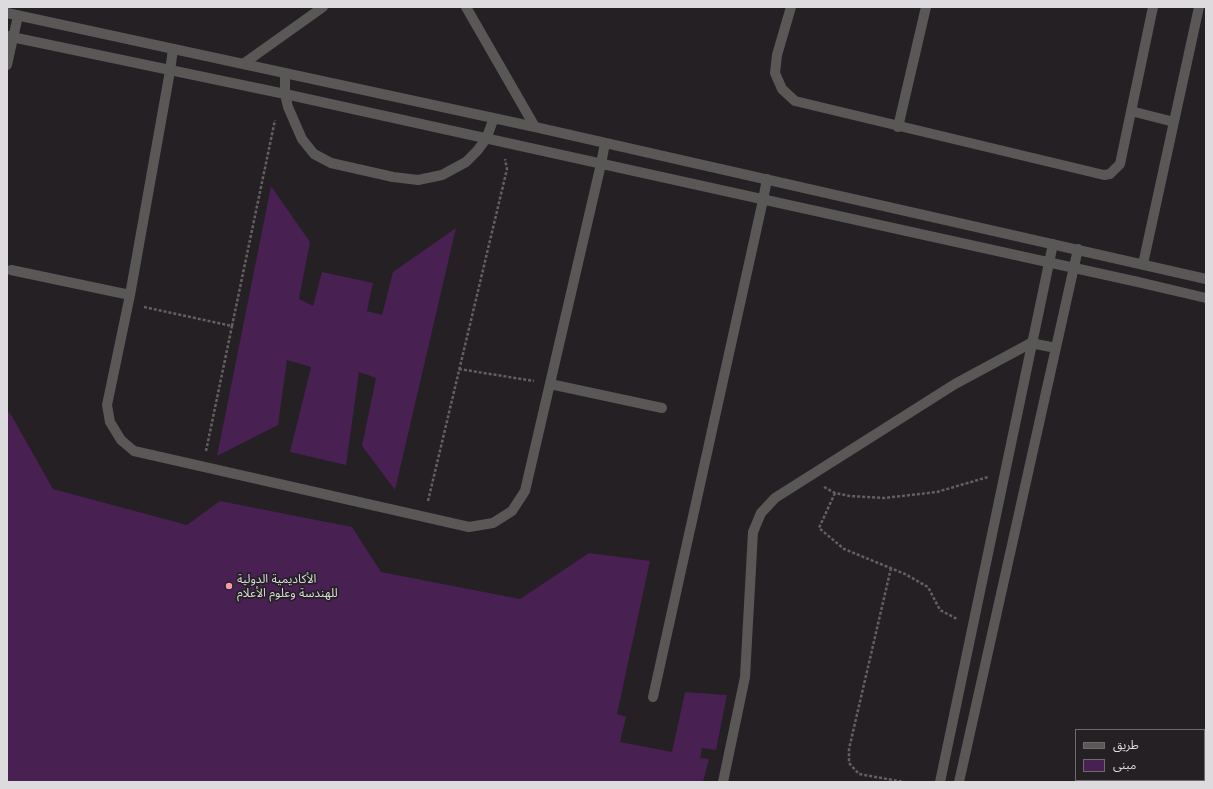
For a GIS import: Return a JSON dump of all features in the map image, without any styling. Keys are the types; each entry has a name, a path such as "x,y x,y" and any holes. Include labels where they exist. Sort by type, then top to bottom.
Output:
{"street":[{"path":"243,64 323,7"},
{"path":"466,7 535,127"},
{"path":"791,7 775,63 778,81 782,89 795,101 898,127 1104,175 1116,170 1120,164 1153,7"},
{"path":"898,127 926,7"},
{"path":"1138,282 1199,7"},
{"path":"7,13 535,127 1206,279"},
{"path":"7,65 10,37 18,16"},
{"path":"10,37 285,94 1206,298"},
{"path":"173,49 129,299 107,405 110,422 120,440 134,451 469,527 494,523 512,511 524,491 605,143"},
{"path":"285,73 285,94 288,107 302,139 314,154 331,163 405,179 430,178 454,170 477,151 486,139 494,118"},
{"path":"1131,111 1174,122"},
{"path":"653,697 768,179"},
{"path":"940,782 1031,342 1053,244"},
{"path":"959,782 1078,249"},
{"path":"11,270 129,299"},
{"path":"723,782 745,677 753,532 756,522 767,505 955,384 1031,342 1056,348"},
{"path":"550,384 662,408"}],"path":[{"path":"203,466 277,112 288,107"},
{"path":"424,517 506,169 501,142"},
{"path":"129,299 232,326"},
{"path":"459,369 550,384"},
{"path":"808,478 835,493 850,496 884,498 937,492 1004,471"},
{"path":"835,493 819,528 844,549 905,574 928,587 940,610 972,627"},
{"path":"891,568 849,748 849,763 859,774 904,782"}],"building":[{"path":"271,186 310,242 299,299 313,306 322,272 373,283 367,311 382,315 393,272 456,228 395,490 362,446 376,378 359,372 346,465 290,452 311,367 287,360 278,425 217,456"},
{"name":"الأكاديمية الدولية للهندسة وعلوم الأعلام","path":"7,412 10,413 53,489 187,525 220,501 352,527 381,572 520,599 589,553 650,561 617,714 626,717 620,742 672,752 685,692 727,695 716,750 702,748 700,758 709,759 703,782 7,782"}],"place":[{"name":"الأكاديمية الدولية للهندسة وعلوم الأعلام","path":"229,586"}]}
